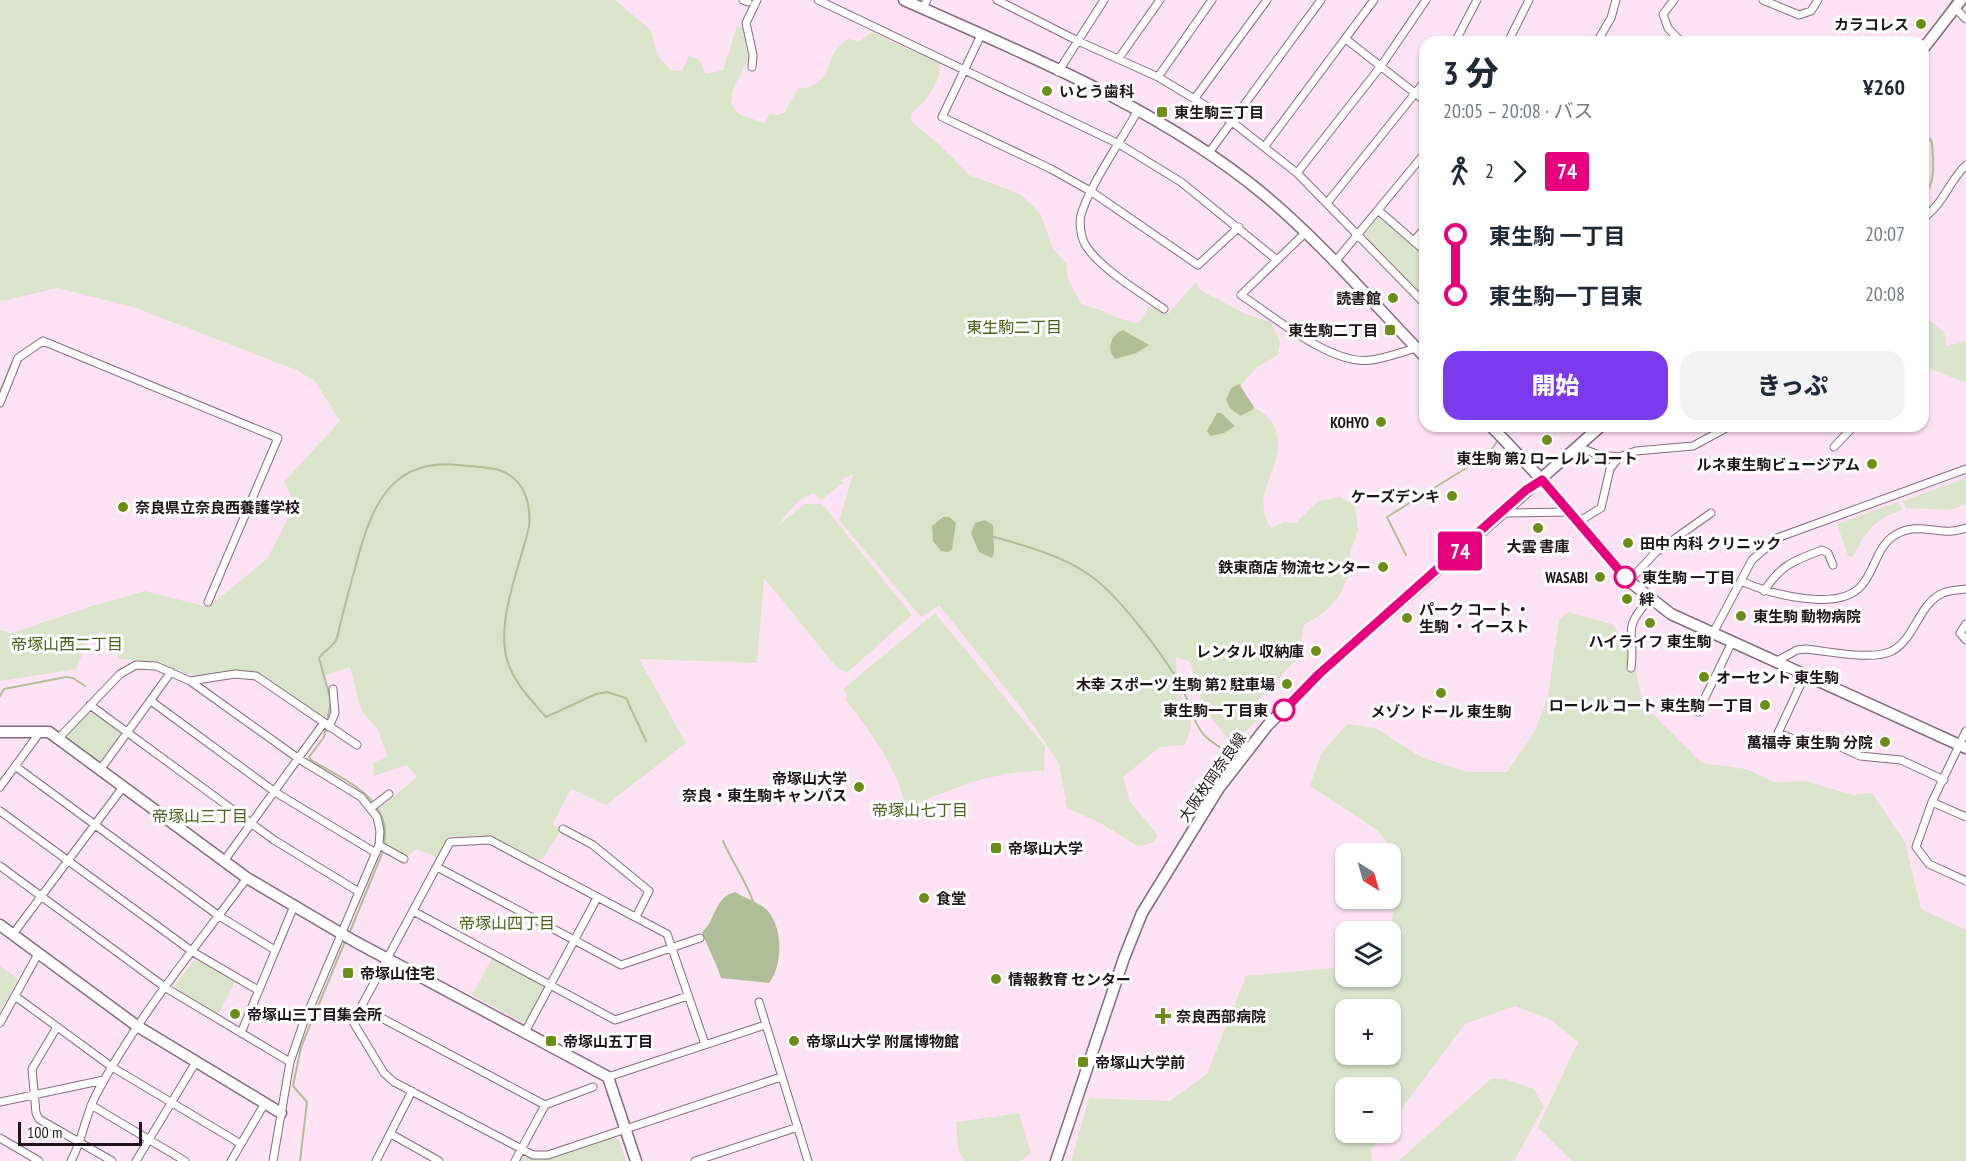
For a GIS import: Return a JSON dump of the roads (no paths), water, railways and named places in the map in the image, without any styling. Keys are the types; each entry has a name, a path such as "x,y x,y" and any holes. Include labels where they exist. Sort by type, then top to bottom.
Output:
{"street":[{"path":"752,67 753,55 746,23 757,0"},
{"path":"818,0 1119,144 1181,182 1277,260"},
{"path":"904,0 925,4 981,35 1138,110 1208,154 1262,194 1334,263 1419,351"},
{"path":"997,0 1078,41 1158,77 1231,121 1297,173 1419,296"},
{"path":"1119,58 1160,0"},
{"path":"1158,77 1212,0"},
{"path":"1195,98 1267,0"},
{"path":"1208,154 1321,0"},
{"path":"1265,146 1347,40 1373,0"},
{"path":"1297,173 1381,66 1426,0"},
{"path":"1458,36 1477,0"},
{"path":"1511,36 1529,0"},
{"path":"1601,36 1609,23 1616,0"},
{"path":"1674,0 1663,14 1668,28 1675,36"},
{"path":"1763,0 1799,15 1811,11 1818,0"},
{"path":"1058,72 1101,1"},
{"path":"1929,41 1957,4 1966,19"},
{"path":"981,35 942,117 1051,169 1092,192 1198,265 1239,227"},
{"path":"1347,40 1419,97"},
{"path":"1327,203 1419,89"},
{"path":"1138,110 1081,216 1084,244 1094,257 1164,309"},
{"path":"1334,263 1419,160"},
{"path":"1929,213 1936,208 1948,187 1966,165"},
{"path":"1378,210 1419,246"},
{"path":"1304,234 1241,295 1295,331 1347,359 1370,360 1416,348"},
{"path":"1414,241 1419,235"},
{"path":"0,403 18,358 44,341 278,438 208,602"},
{"path":"1497,432 1542,480 1629,581 1671,614 1963,746"},
{"name":"大阪枚岡奈良線","path":"1056,1161 1124,958 1142,913 1213,796 1267,726 1319,674 1594,432"},
{"path":"1578,447 1599,455 1619,457 1636,451 1693,446 1719,432"},
{"path":"1834,447 1848,432"},
{"path":"1578,522 1601,508 1610,469 1619,457"},
{"path":"1713,633 1752,560 1780,536 1966,469"},
{"path":"1503,513 1569,512"},
{"path":"1629,581 1656,552 1711,513"},
{"path":"1741,581 1764,591 1833,601 1845,598 1862,585 1881,550 1893,537 1916,528 1952,534 1966,528"},
{"path":"1764,591 1776,573 1801,558 1822,550 1828,553 1833,565"},
{"path":"1775,662 1797,650 1805,649 1874,655 1891,652 1905,641 1928,604 1944,593 1966,589"},
{"path":"1631,668 1634,648 1630,625 1650,599"},
{"path":"1966,624 1961,627 1960,633 1966,640"},
{"path":"1698,712 1732,642"},
{"path":"58,739 128,668 145,664 190,681 298,759 361,797 371,807 380,831 379,845 303,1024 290,1062 273,1161"},
{"path":"100,770 171,672"},
{"path":"190,681 235,674 256,676 357,745"},
{"path":"1804,675 1778,733 1801,742 1832,743 1860,756 1901,760 1944,780"},
{"path":"224,861 298,759 335,713 333,689"},
{"path":"151,700 275,792 376,853"},
{"path":"90,705 251,824 359,892"},
{"path":"1966,731 1963,746 1932,802 1916,847 1929,864 1966,881"},
{"path":"0,732 49,732 246,878 342,934 608,1077 636,1161"},
{"path":"0,787 40,732"},
{"path":"15,766 219,916 275,950"},
{"path":"13,934 123,787"},
{"path":"371,807 389,794"},
{"path":"1932,802 1966,817"},
{"path":"0,811 192,952 258,990"},
{"path":"563,830 593,845 649,891 636,918"},
{"path":"705,1044 667,934 490,840 450,842 353,1022 384,1073 412,1091 532,1155 548,1155 781,1077"},
{"path":"379,845 404,859"},
{"path":"0,866 166,988 290,1062"},
{"path":"436,867 621,965 700,938"},
{"path":"71,1161 81,1143 91,1105 137,1026 246,878"},
{"path":"525,1032 597,898"},
{"path":"241,1033 294,906"},
{"path":"413,911 615,1020 688,996"},
{"path":"0,926 137,1026 281,1113"},
{"path":"0,1023 38,954"},
{"path":"15,996 112,1067 241,1144"},
{"path":"759,1002 808,1161"},
{"path":"361,1007 545,1105"},
{"path":"608,1077 765,1025"},
{"path":"57,1027 32,1069 33,1094 39,1119 112,1161"},
{"path":"136,1161 196,1062"},
{"path":"0,1102 104,1080"},
{"path":"515,1161 545,1105 592,1087"},
{"path":"376,1161 412,1091"},
{"path":"231,1161 266,1103"},
{"path":"91,1105 185,1161"},
{"path":"695,1161 798,1127"},
{"path":"391,1134 439,1161"},
{"path":"0,1138 39,1161"}],"waterway":[{"path":"1927,36 1953,0"},
{"path":"1929,139 1932,142 1933,163 1929,187"},
{"path":"0,392 11,365"},
{"path":"1406,555 1387,517 1489,454 1499,438"},
{"path":"384,845 385,829 374,803 351,783 309,757 324,737 331,701 319,658 337,638 360,550 375,511 385,494 398,480 414,470 434,465 482,467 504,472 517,482 526,495 529,527 509,598 504,635 505,653 513,675 546,717 596,694 607,692 626,698 646,741"},
{"path":"994,537 1054,556 1077,567 1100,583 1150,639 1171,669 1201,730 1207,738 1224,750"},
{"path":"0,696 4,689 66,677 73,678 85,686"},
{"path":"723,841 753,901"},
{"path":"349,934 383,851"},
{"path":"300,1161 307,1102 293,1086 301,1047 346,939"}],"place":[{"name":"カラコレス","path":"1921,24"},
{"name":"いとう歯科","path":"1047,91"},
{"name":"東生駒三丁目","path":"1162,112"},
{"name":"読書館","path":"1393,298"},
{"name":"東生駒二丁目","path":"1390,330"},
{"name":"KOHYO","path":"1381,422"},
{"name":"東生駒 第2 ローレル コート","path":"1547,440"},
{"name":"ルネ東生駒ビュージアム","path":"1872,464"},
{"name":"ケーズデンキ","path":"1452,496"},
{"name":"奈良県立奈良西養護学校","path":"123,507"},
{"name":"大雲 書庫","path":"1538,528"},
{"name":"田中 内科 クリニック","path":"1628,543"},
{"name":"鉄東商店 物流センター","path":"1383,567"},
{"name":"WASABI","path":"1600,577"},
{"name":"東生駒 一丁目","path":"1625,577"},
{"name":"絆","path":"1627,599"},
{"name":"東生駒 動物病院","path":"1741,616"},
{"name":"パーク コート ・ 生駒 ・ イースト","path":"1407,618"},
{"name":"ハイライフ 東生駒","path":"1650,623"},
{"name":"レンタル 収納庫","path":"1316,651"},
{"name":"オーセント 東生駒","path":"1704,677"},
{"name":"木幸 スポーツ 生駒 第2 駐車場","path":"1287,684"},
{"name":"メゾン ドール 東生駒","path":"1441,693"},
{"name":"ローレル コート 東生駒 一丁目","path":"1765,705"},
{"name":"東生駒一丁目東","path":"1284,710"},
{"name":"萬福寺 東生駒 分院","path":"1885,742"},
{"name":"帝塚山大学 奈良・東生駒キャンパス","path":"859,787"},
{"name":"帝塚山大学","path":"996,848"},
{"name":"食堂","path":"924,898"},
{"name":"帝塚山住宅","path":"348,973"},
{"name":"情報教育 センター","path":"996,979"},
{"name":"帝塚山三丁目集会所","path":"235,1014"},
{"name":"奈良西部病院","path":"1163,1016"},
{"name":"帝塚山五丁目","path":"551,1041"},
{"name":"帝塚山大学 附属博物館","path":"794,1041"},
{"name":"帝塚山大学前","path":"1083,1062"}],"district":[{"name":"東生駒二丁目","path":"1014,327"},
{"name":"帝塚山西二丁目","path":"67,644"},
{"name":"帝塚山七丁目","path":"920,810"},
{"name":"帝塚山三丁目","path":"200,816"},
{"name":"帝塚山四丁目","path":"507,923"}]}
